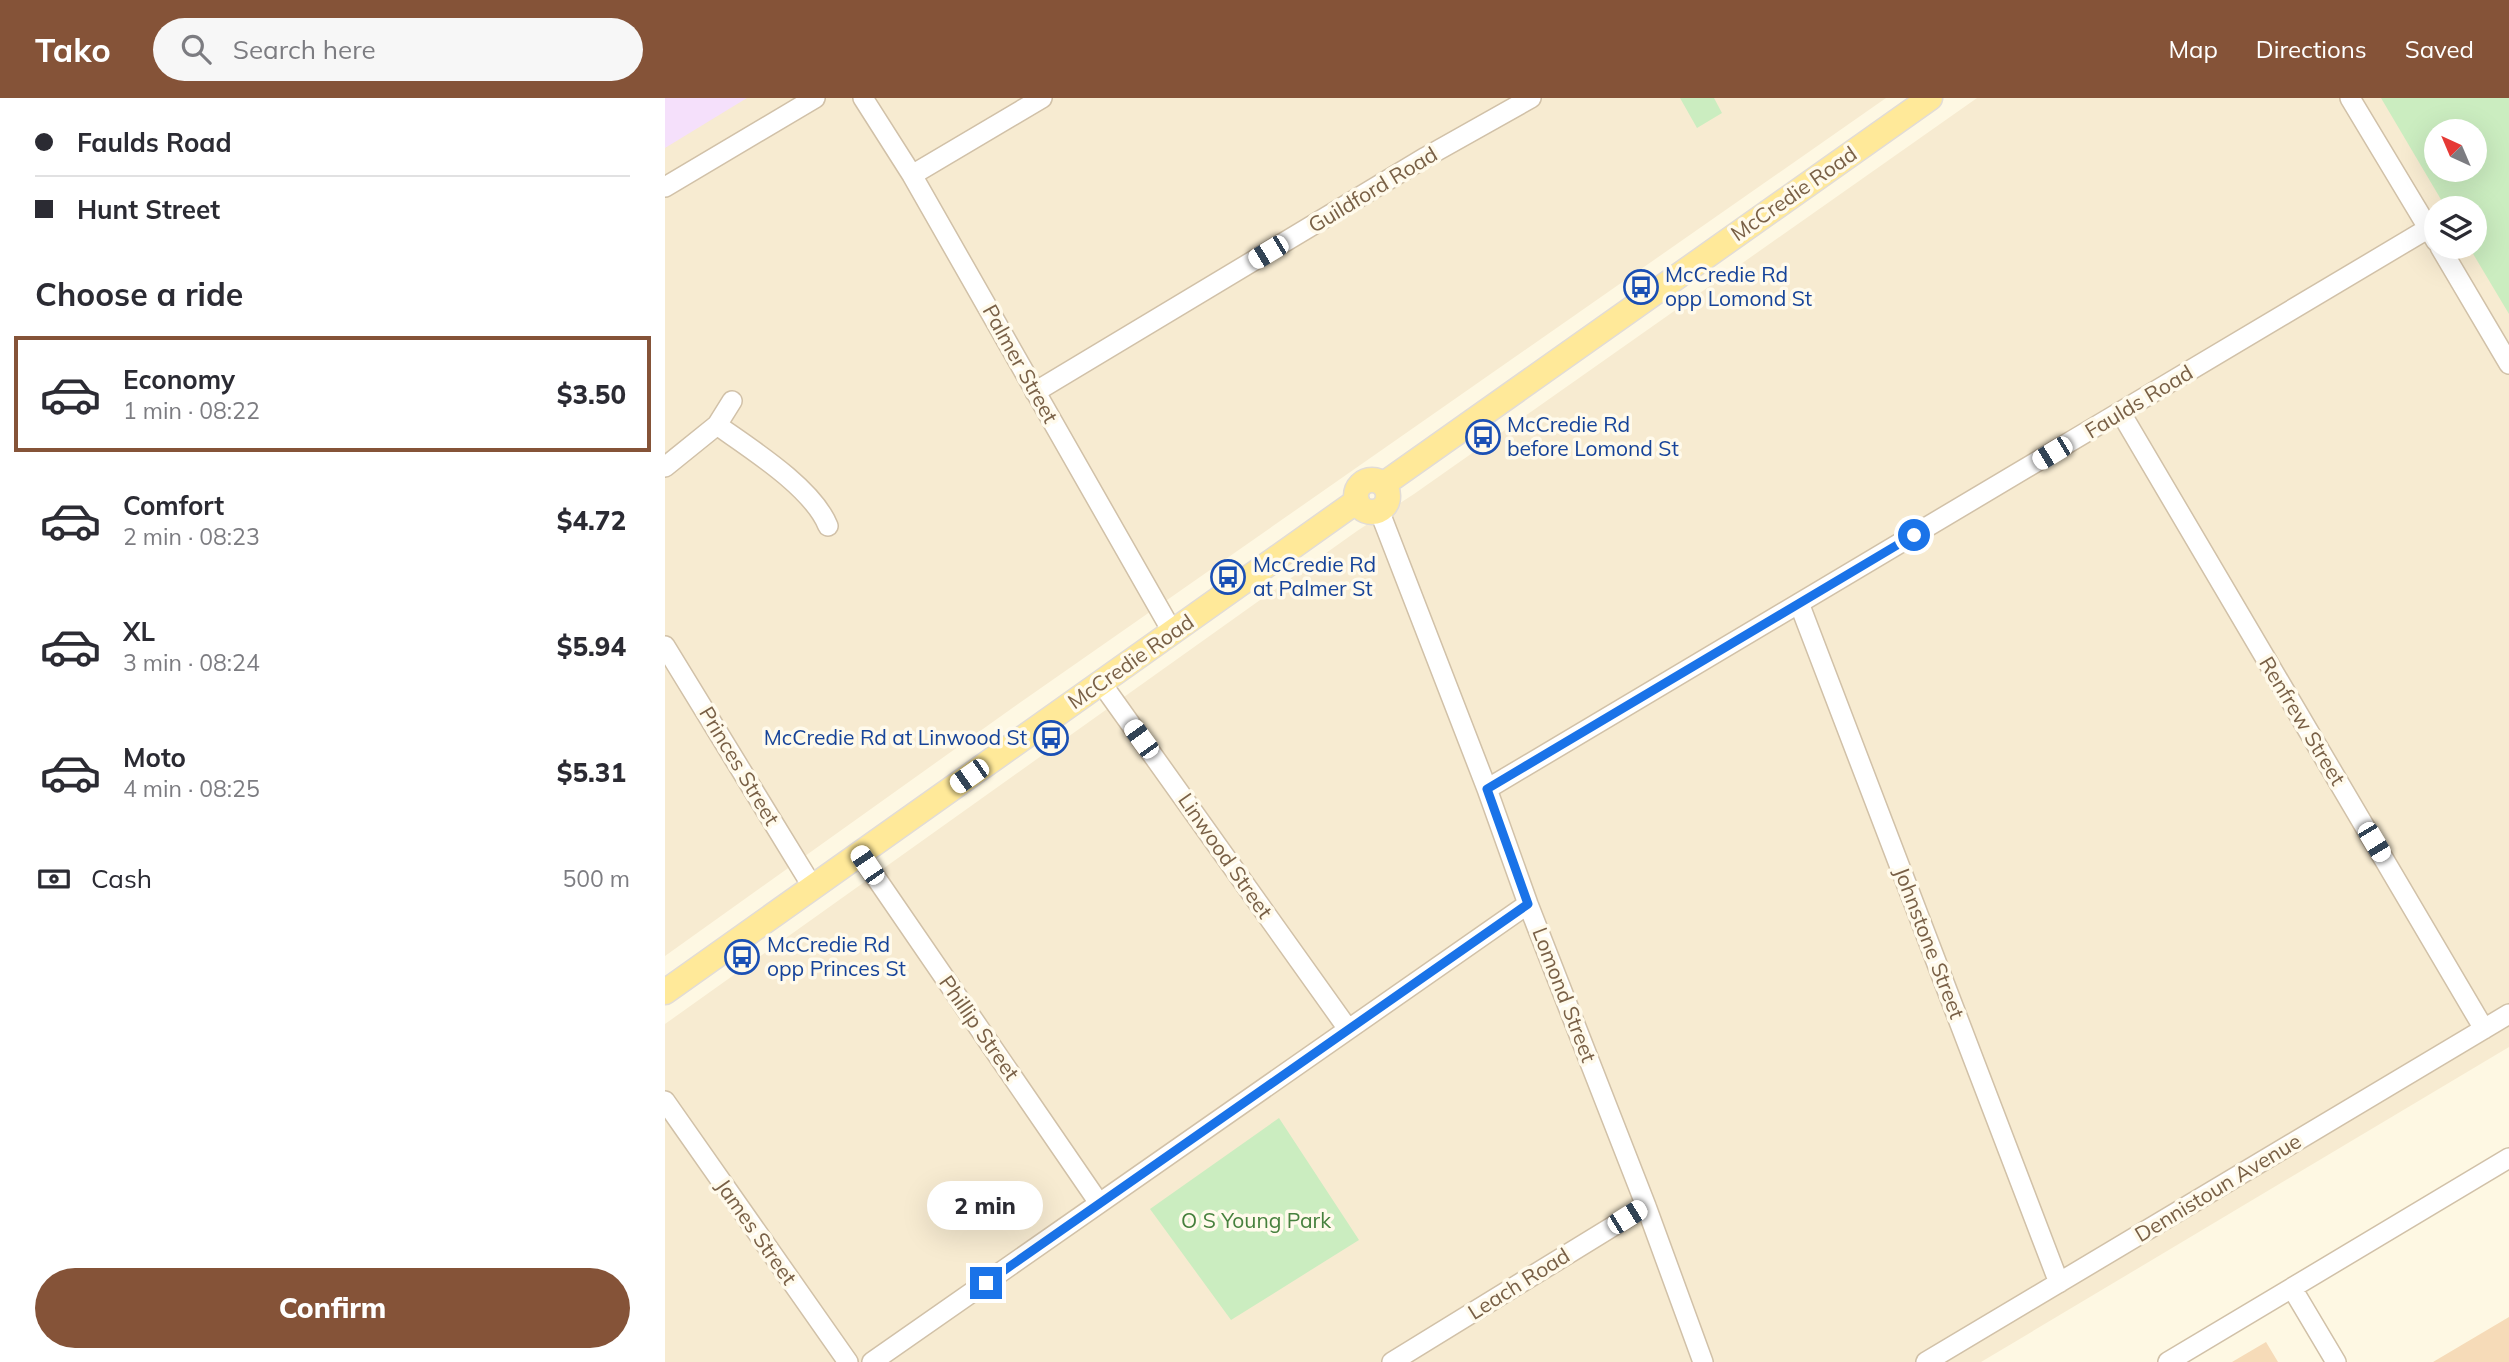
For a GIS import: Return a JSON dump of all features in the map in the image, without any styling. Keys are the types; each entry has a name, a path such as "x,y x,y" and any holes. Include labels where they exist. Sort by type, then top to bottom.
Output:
{"main road":[{"name":"McCredie Road","path":"665,992 1173,633 1368,506 1357,489 1364,481 1375,479 1384,484 1930,98"}],"street":[{"path":"665,187 815,98"},
{"name":"Palmer Street","path":"863,98 912,175 1173,633"},
{"path":"912,175 1042,98"},
{"name":"Guildford Road","path":"1035,392 1531,98"},
{"path":"2350,98 2424,221"},
{"name":"Faulds Road","path":"1487,789 2120,413 2424,239"},
{"path":"2446,259 2509,364"},
{"path":"665,467 717,425 732,401"},
{"name":"Renfrew Street","path":"2120,413 2484,1029"},
{"path":"717,425 777,468 823,514 828,526"},
{"name":"Lomond Street","path":"1368,506 1487,789 1528,904 1646,1206 1703,1362"},
{"name":"Johnstone Street","path":"1799,603 2059,1283"},
{"name":"Princes Street","path":"665,646 812,886"},
{"name":"Linwood Street","path":"1102,684 1348,1029"},
{"name":"Phillip Street","path":"859,853 1099,1203"},
{"path":"872,1362 1528,904"},
{"name":"Dennistoun Avenue","path":"1926,1362 2509,1014"},
{"name":"James Street","path":"665,1101 848,1362"},
{"path":"2168,1362 2509,1158"},
{"name":"Leach Road","path":"1392,1362 1646,1206"},
{"path":"2291,1288 2336,1362"}],"shaded area":[{"path":"665,98 1886,98 1018,704 665,956"},
{"path":"665,98 747,98 665,148"},
{"path":"1977,98 2509,98 2509,1047 1981,1362 665,1362 665,1024 1357,531 1414,494"}],"green space":[{"path":"1680,98 1714,98 1722,113 1697,128"},
{"path":"2381,98 2509,98 2509,314 2476,259 2487,259 2487,196 2439,196 2431,182 2487,182 2487,119 2424,119 2424,171"},
{"name":"O S Young Park","path":"1279,1118 1359,1240 1231,1320 1150,1209"}],"building":[{"path":"2509,1317 2509,1362 2433,1362"},
{"path":"2266,1342 2278,1362 2232,1362"}],"place":[{"name":"McCredie Rd opp Lomond St","path":"1641,287"},
{"name":"McCredie Rd before Lomond St","path":"1483,437"},
{"name":"McCredie Rd at Palmer St","path":"1228,577"},
{"name":"McCredie Rd at Linwood St","path":"1051,738"},
{"name":"McCredie Rd opp Princes St","path":"742,957"}],"route":[{"path":"986,1283 1528,904 1487,789 1914,535"}]}
